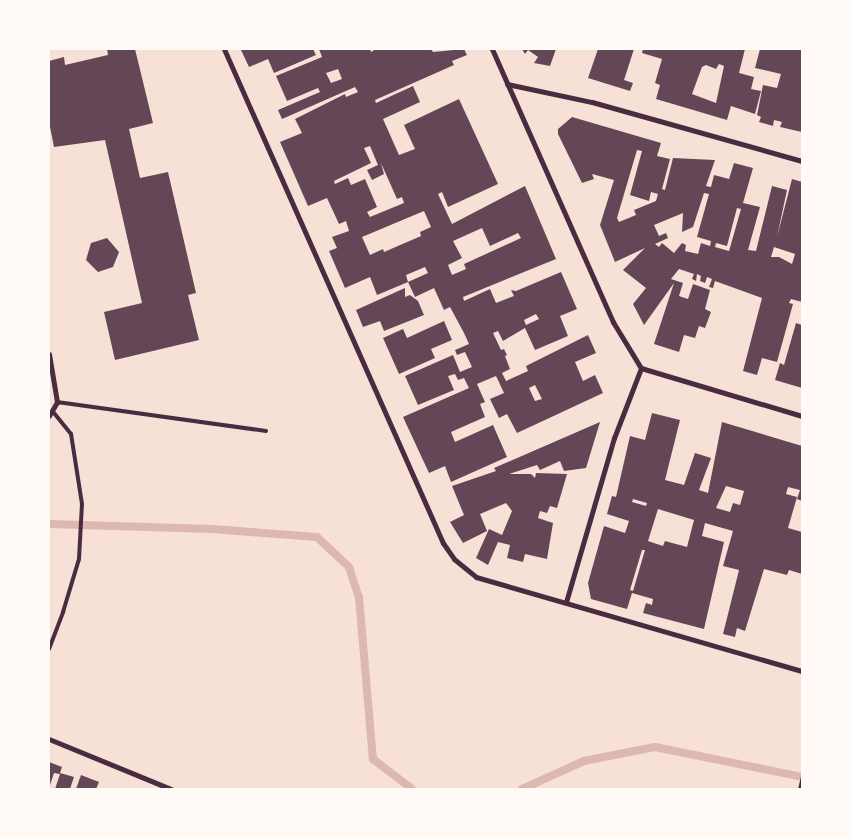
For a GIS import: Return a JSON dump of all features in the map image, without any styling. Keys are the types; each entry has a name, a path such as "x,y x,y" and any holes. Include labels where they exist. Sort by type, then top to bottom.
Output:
{"street":[{"path":"224,49 443,542 464,570 476,577 802,671"},
{"path":"492,49 613,322 641,368 802,416"},
{"path":"507,84 592,102 802,161"},
{"path":"49,354 57,402 51,414"},
{"path":"566,602 614,438 641,368"},
{"path":"49,739 171,789"}],"lane":[{"path":"57,402 266,432"},
{"path":"49,649 64,612 79,558 82,504 71,434 51,414"}],"path":[{"path":"799,789 802,776"}],"building":[{"path":"107,49 135,49 153,123 129,129 140,178 168,172 196,293 188,295 199,340 115,360 104,312 142,303 105,140 54,147 49,122 49,61 64,57 65,65 108,55"},
{"path":"313,49 316,55 274,73 268,59 249,67 241,50"},
{"path":"319,49 370,49 371,52 376,49 431,49 433,52 464,49 467,55 452,61 454,65 375,100 376,103 413,86 420,102 383,119 399,155 415,149 404,125 459,99 498,184 448,207 442,192 438,194 452,224 525,186 556,259 463,297 464,301 490,289 496,303 514,296 511,290 516,291 561,272 577,309 560,316 568,336 535,350 525,328 503,341 498,331 493,333 501,350 504,349 507,355 505,356 510,369 502,373 506,381 528,371 526,366 588,335 596,353 575,362 583,381 595,375 603,393 517,433 507,414 499,418 490,399 504,393 496,376 477,384 485,402 480,404 485,417 451,432 455,442 493,425 507,457 451,482 445,466 429,473 403,417 469,388 464,378 458,380 455,374 448,376 454,390 418,405 405,376 453,355 460,372 472,367 465,352 457,355 455,350 469,344 464,333 450,307 444,310 434,288 415,297 408,282 377,295 370,277 345,288 329,251 337,248 332,237 349,231 346,221 339,224 327,198 308,206 280,142 302,133 295,119 345,94 346,97 358,92 355,87 282,119 278,110 320,92 318,88 287,101 276,76 322,57","holes":["338,69 342,79 331,83 326,73","370,146 378,165 367,170 372,180 384,174 381,163 397,199 402,197 404,203 370,217 367,212 377,207 365,179 351,185 348,178 335,184 334,181 371,163 364,148","424,211 431,227 420,232 421,236 384,252 383,249 370,255 362,237","482,228 490,246 518,233 521,238 464,264 466,269 452,275 448,265 462,258 453,241","425,267 428,273 408,282 406,275","536,314 539,319 526,325 524,320","535,385 542,399 535,401 529,388"]},
{"path":"522,49 556,49 550,66 534,63 538,57 528,50 525,54"},
{"path":"598,49 634,49 624,80 633,83 630,91 588,78"},
{"path":"643,49 745,49 739,73 754,77 751,89 761,91 755,114 731,106 727,120 656,99 660,85 655,83 662,59 642,53","holes":["719,64 724,66 716,103 692,94 702,67 706,65 716,69"]},
{"path":"760,49 802,49 802,132 780,127 782,122 774,120 773,126 759,122 761,117 757,115 763,85 777,88 781,74 755,68"},
{"path":"572,117 661,143 657,156 670,159 662,189 665,190 673,158 715,160 706,186 711,187 714,175 729,179 734,163 753,168 743,203 760,207 748,250 756,251 772,186 787,190 777,237 792,179 802,182 802,302 791,299 789,303 793,304 777,362 762,358 757,375 743,371 762,298 715,281 713,288 709,287 712,279 707,277 705,283 700,281 701,276 697,274 696,281 692,279 694,274 679,269 671,279 683,283 679,296 688,299 693,284 710,290 705,309 711,312 705,328 699,326 695,338 684,335 679,352 654,344 674,283 644,325 633,304 646,288 623,270 645,248 615,262 600,225 614,180 592,174 594,179 582,183 558,134 558,129","holes":["637,150 642,151 630,195 649,201 651,192 658,194 656,201 634,210 636,215 619,222 617,218","704,193 709,194 697,237 711,241 710,246 701,243 698,254 685,251 686,245 682,243 674,253 662,243 659,247 655,244 668,238 666,233 659,236 654,225 683,213 682,232 693,227","737,208 741,209 729,251 715,247 716,243 727,246","774,247 795,254 792,264 779,257 771,257"]},
{"path":"107,238 119,252 113,267 98,272 86,260 91,243"},
{"path":"405,288 405,297 410,295 418,301 424,315 384,331 380,321 363,327 356,310"},
{"path":"444,321 452,340 431,349 435,358 399,374 383,338 403,329 407,338"},
{"path":"796,323 802,325 802,388 775,380 780,363 784,365"},
{"path":"652,413 680,420 665,480 684,485 695,453 711,458 699,490 708,493 722,422 802,446 802,501 797,499 800,490 788,487 786,494 797,497 788,528 802,532 802,574 789,570 787,575 764,569 745,631 737,628 735,637 723,634 739,570 723,566 733,531 705,523 702,536 724,542 704,629 643,613 646,603 652,605 653,599 632,593 627,609 591,599 588,583 604,526 625,533 629,521 607,514 612,496 616,497 630,436 645,440","holes":["726,486 744,491 740,505 733,503 730,512 716,508","633,499 647,503 646,506 632,502","658,509 694,520 687,547 665,541 663,546 648,541","642,550 645,550 633,591 630,590"]},
{"path":"600,422 586,468 564,471 560,461 540,470 537,465 509,474 531,474 535,478 536,473 567,474 557,508 550,506 547,513 540,511 538,518 553,523 547,559 525,554 523,562 507,558 510,545 498,542 488,565 476,558 489,529 502,535 512,511 506,503 480,514 487,531 463,543 450,522 464,515 452,486 496,471 494,468"},
{"path":"49,762 62,767 60,773 74,777 70,789 55,789 60,774 54,773 49,788"},
{"path":"81,775 99,782 96,789 76,789"}],"waterway":[{"path":"49,524 212,529 317,537 349,567 359,597 373,759 412,789"},
{"path":"522,789 584,761 655,747 802,777"}]}
